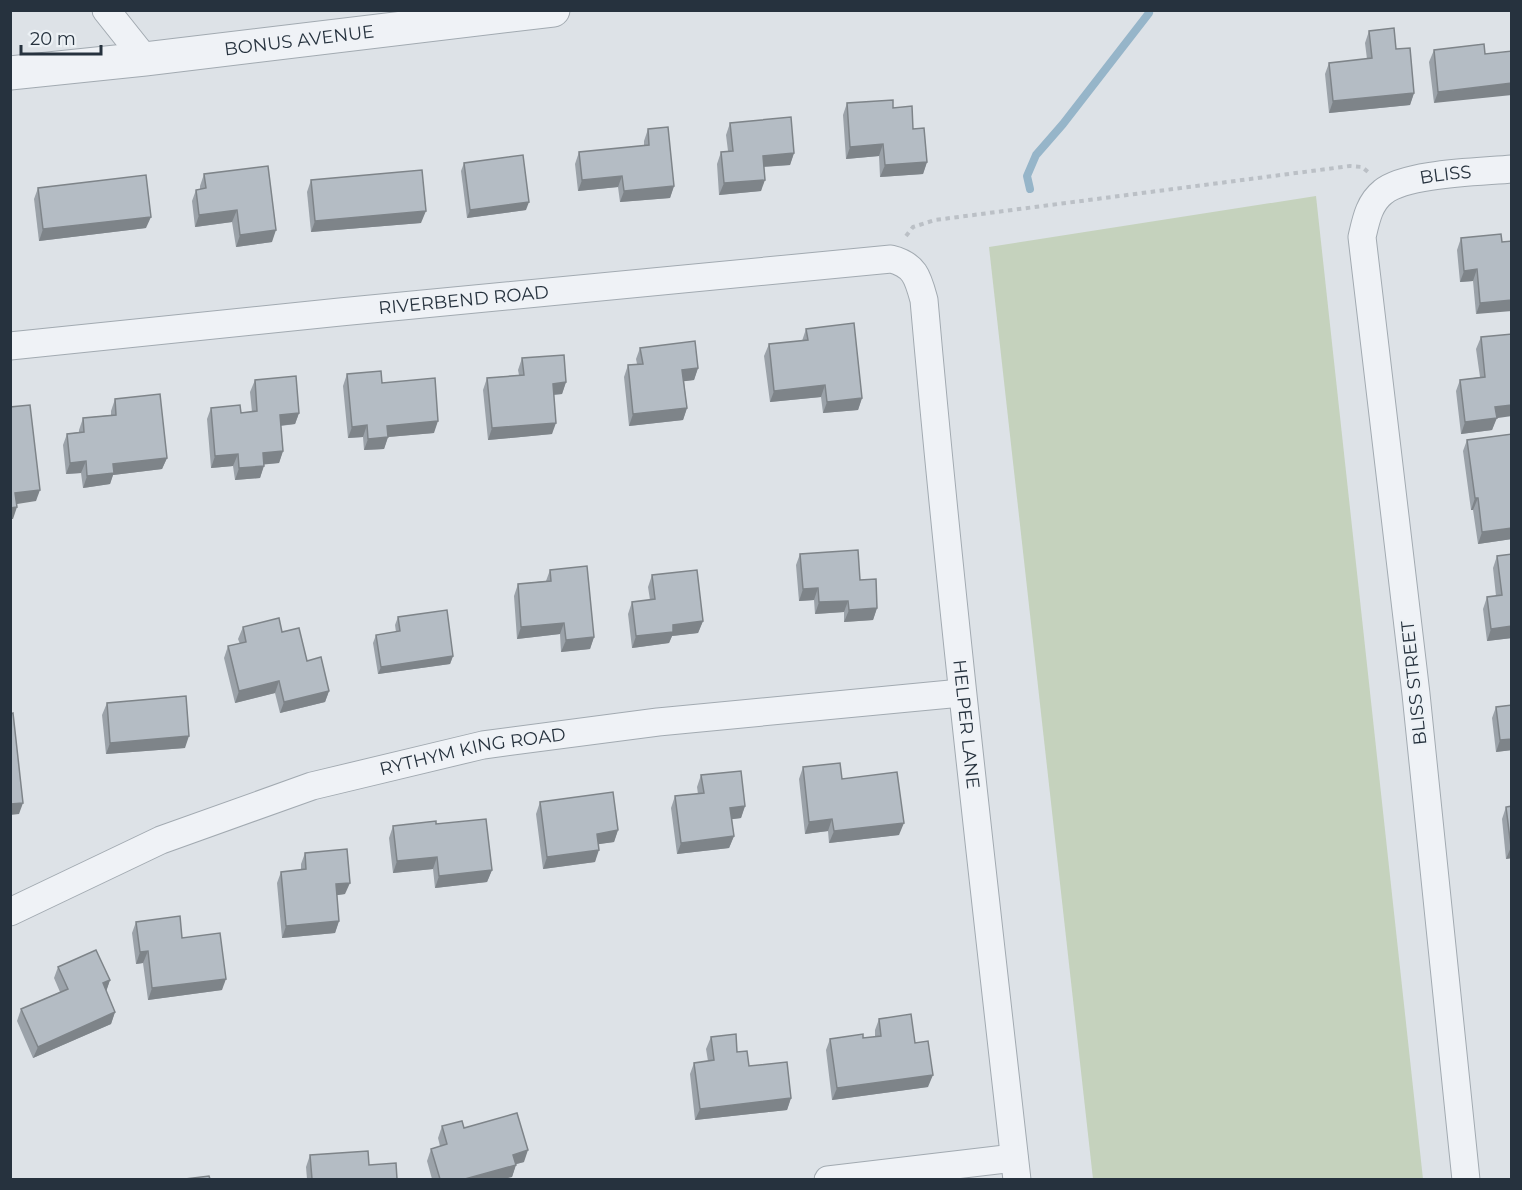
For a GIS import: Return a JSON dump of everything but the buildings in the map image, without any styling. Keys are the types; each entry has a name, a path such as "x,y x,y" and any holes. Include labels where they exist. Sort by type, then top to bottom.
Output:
{"street":[{"path":"106,10 145,59"},
{"name":"BONUS AVENUE","path":"10,73 553,10"},
{"name":"BLISS","path":"1382,192 1419,178 1512,169"},
{"name":"BLISS STREET","path":"1382,192 1369,208 1362,237 1417,706 1466,1179"},
{"name":"RIVERBEND ROAD","path":"10,346 340,312 902,264"},
{"name":"HELPER LANE","path":"902,264 919,281 924,300 962,693 1016,1169"},
{"name":"RYTHYM KING ROAD","path":"10,912 161,840 301,790 483,745 658,722 962,693"},
{"path":"828,1179 1016,1169"}],"path":[{"path":"902,264 913,227 935,220 1350,166 1367,171 1382,192"}],"green space":[{"path":"1316,196 1423,1179 1093,1179 989,247"}],"waterway":[{"path":"1030,189 1027,176 1036,155 1063,124 1149,13"}]}
